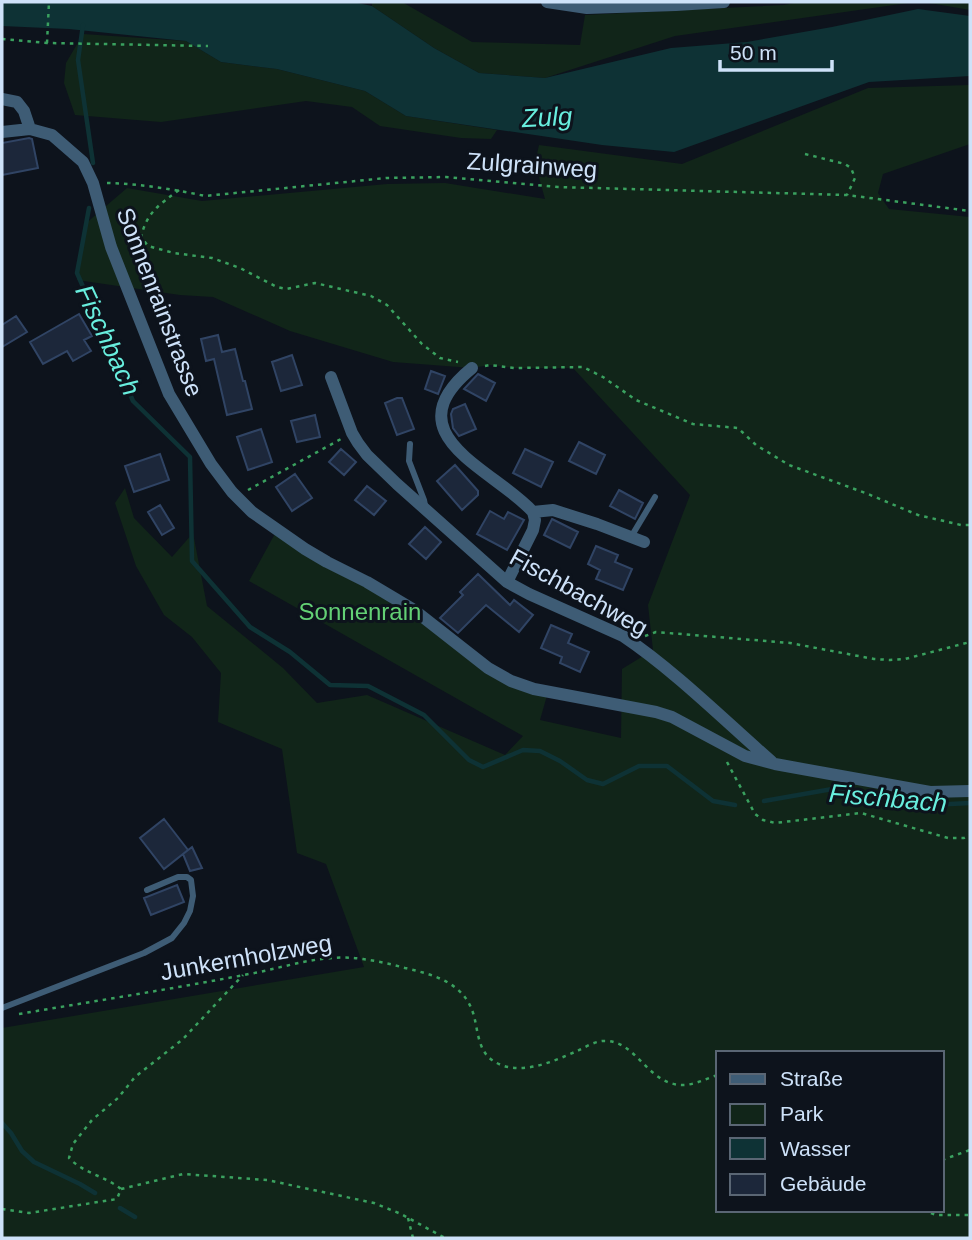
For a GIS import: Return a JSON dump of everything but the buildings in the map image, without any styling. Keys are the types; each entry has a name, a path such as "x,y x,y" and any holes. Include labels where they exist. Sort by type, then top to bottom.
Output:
{"street":[{"path":"547,2 587,8 724,2"},
{"path":"2,99 17,102 24,111 30,129 2,132"},
{"name":"Sonnenrainstrasse","path":"30,129 52,135 83,162 93,183 111,247 169,394 211,464 251,512 305,549 414,610 488,668 511,681 534,689 656,712 745,756 775,764 930,792 970,791"},
{"path":"467,365 442,406 440,420 444,432 455,447 533,512 535,520 533,530 507,582"},
{"name":"Fischbachweg","path":"331,377 352,433 368,455 507,582 634,644 775,764"},
{"path":"533,512 553,510 638,539"}],"lane":[{"path":"410,444 409,461 425,509"},
{"path":"638,539 655,497"},
{"path":"2,1008 145,953 172,938 190,911 193,888 191,880 178,877 147,890"}],"path":[{"path":"47,43 49,2"},
{"path":"2,39 47,43 208,46"},
{"path":"805,154 851,168 855,178 847,195"},
{"name":"Zulgrainweg","path":"93,183 128,184 205,196 386,178 446,177 558,187 847,195 970,211"},
{"path":"179,191 154,209 144,223 141,237 148,246 212,258 240,268 277,287 286,289 316,283 371,296 387,305 422,344 440,358 467,365 514,368 583,367 603,376 636,400 693,424 738,428 756,445 789,466 918,515 970,525"},
{"path":"245,492 348,436"},
{"path":"634,644 656,632 790,643 890,660 905,659 970,642"},
{"path":"713,738 755,814 764,820 775,823 862,813 948,838 964,838 970,835"},
{"name":"Junkernholzweg","path":"15,1014 333,957 365,959 432,975 452,984 470,1005 481,1047 493,1060 511,1068 536,1066 595,1043 611,1041 634,1054 653,1074 671,1083 683,1085 716,1076"},
{"path":"121,1189 110,1180 77,1166 69,1158 74,1144 92,1120 118,1098 135,1077 183,1039 243,975"},
{"path":"944,1159 970,1150"},
{"path":"121,1189 183,1174 267,1180 373,1203 408,1217 445,1238"},
{"path":"2,1209 29,1213 83,1205 117,1199 121,1189"},
{"path":"928,1212 936,1215 970,1215"},
{"path":"408,1217 413,1238"}],"green space":[{"path":"372,2 402,2 472,42 580,45 585,15 799,2 915,2 675,36 545,78 479,73 434,48 372,6"},
{"path":"924,2 965,2 970,3 970,10"},
{"path":"83,34 186,41 221,62 277,69 365,91 406,116 497,130 491,139 461,138 380,126 352,107 306,101 161,122 75,115 64,83 66,63"},
{"name":"Sonnenrain","path":"970,85 970,144 883,174 878,193 889,209 970,217 970,1238 2,1238 2,1028 364,967 326,864 297,853 282,749 218,722 221,673 192,637 164,615 136,566 115,503 125,488 134,518 172,557 193,533 207,606 283,668 317,703 367,695 505,755 523,736 249,581 277,530 367,582 488,668 548,692 540,720 621,738 622,669 653,650 648,605 690,495 573,368 514,368 490,365 472,368 393,362 290,331 213,297 180,295 77,280 84,225 127,188 202,201 387,184 445,183 545,199 535,163 539,145 682,164 868,88"}],"water":[{"name":"Zulg","path":"2,2 353,2 372,6 434,48 479,73 545,78 671,48 747,42 918,9 970,16 970,76 869,82 674,152 602,145 406,116 365,91 277,69 221,62 186,41 69,29 2,26"}],"waterway":[{"name":"Fischbach","path":"83,25 78,60 93,163"},
{"name":"Fischbach","path":"89,208 77,273 133,401 190,457 192,561 250,627 290,652 330,685 368,686 424,715 469,760 483,767 523,750 540,751 587,780 603,784 639,766 667,766 713,801 735,805"},
{"name":"Fischbach","path":"764,801 838,788 931,805 970,803"},
{"path":"2,1123 22,1151 34,1162 95,1193"},
{"path":"120,1208 135,1217"}]}
